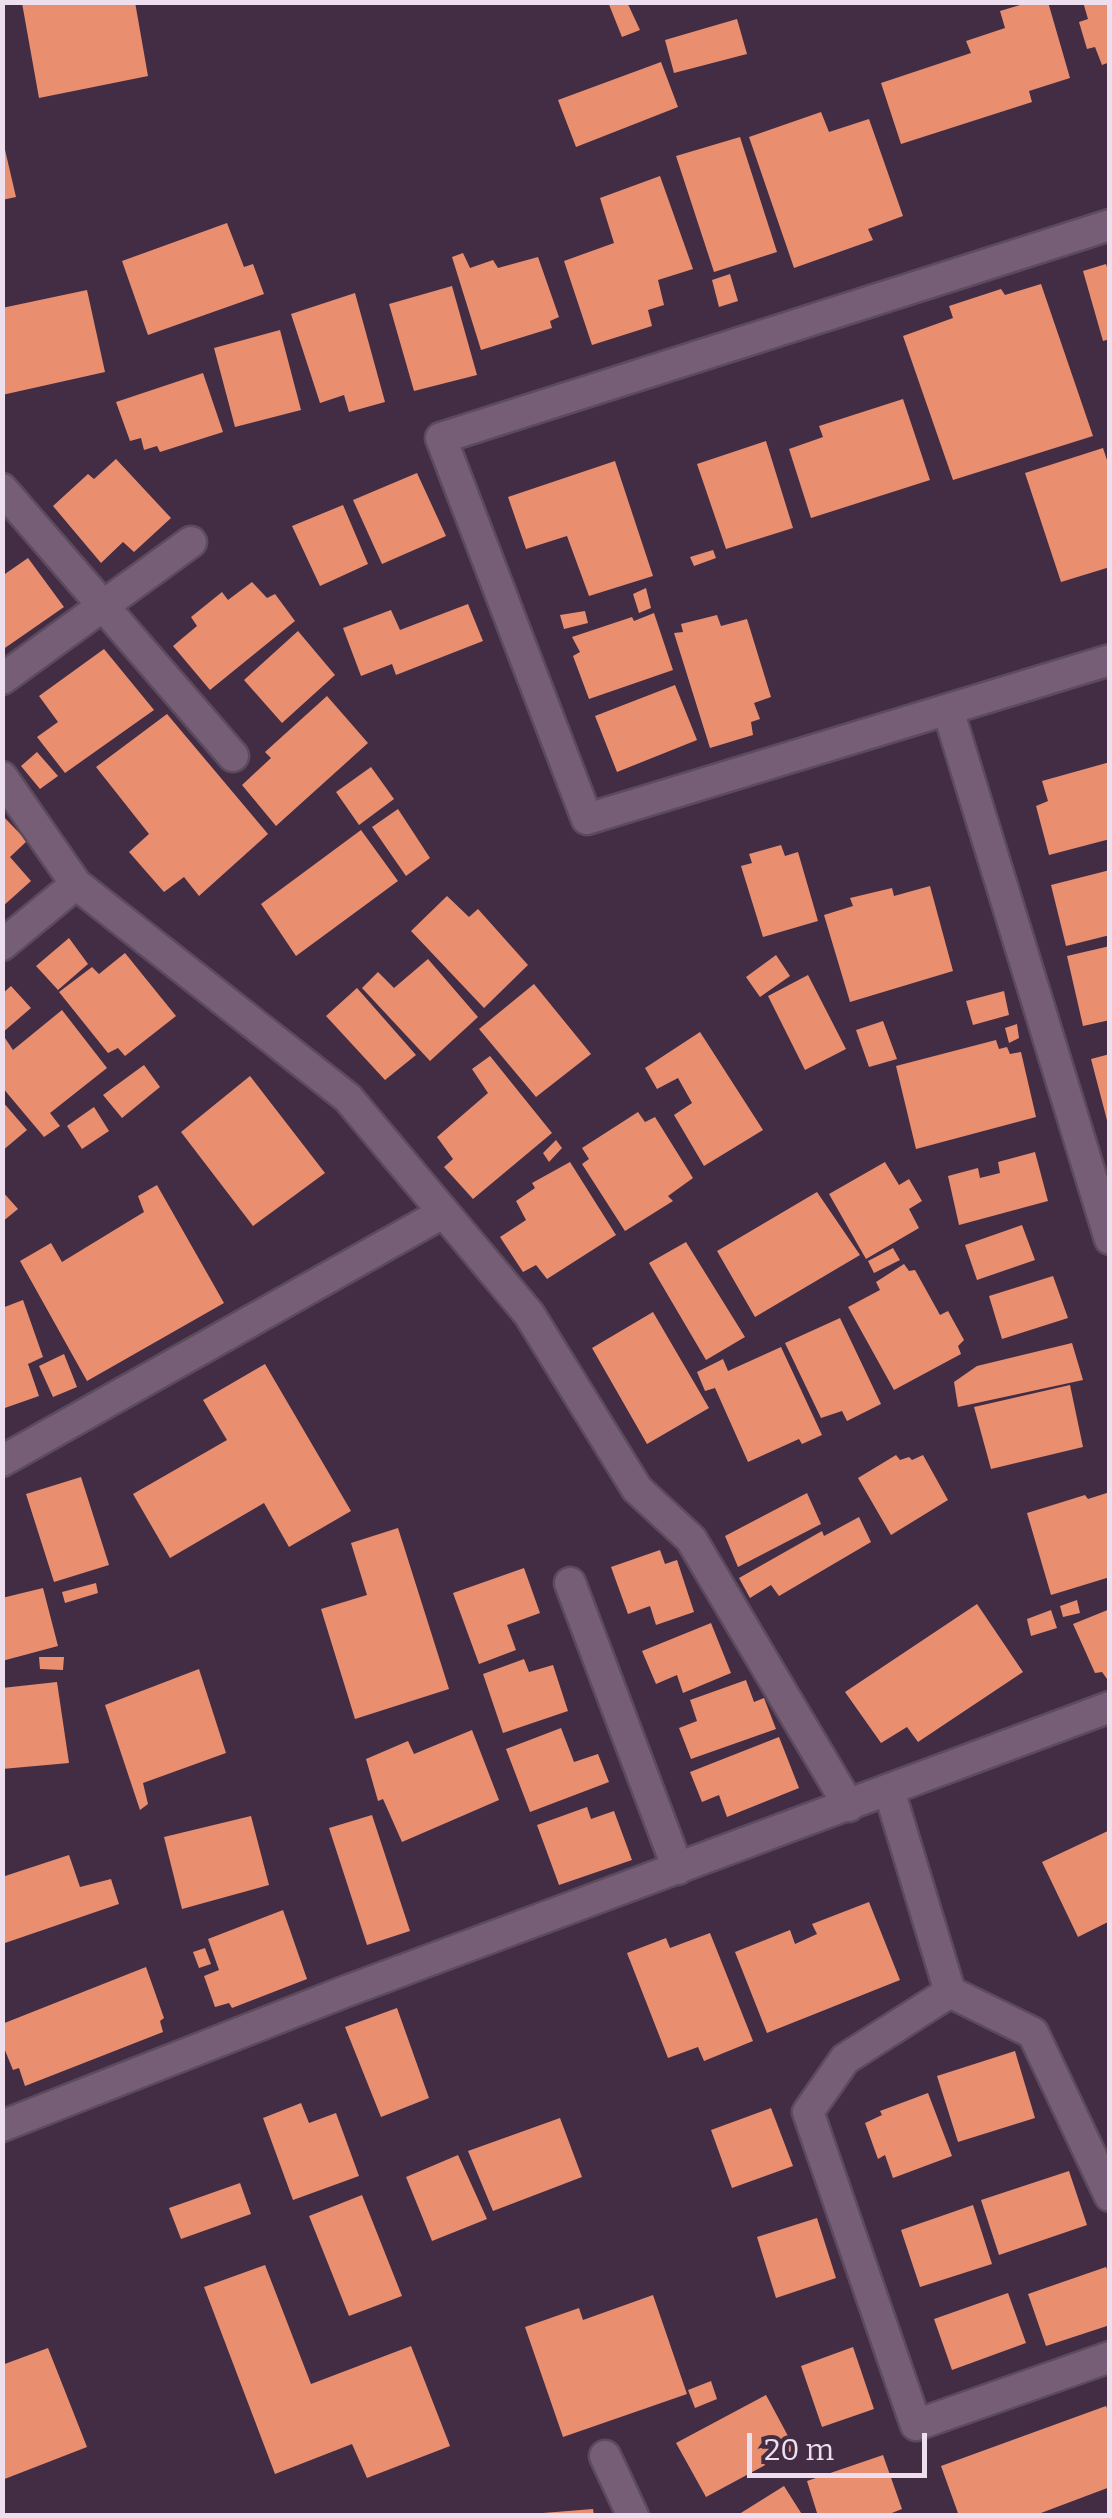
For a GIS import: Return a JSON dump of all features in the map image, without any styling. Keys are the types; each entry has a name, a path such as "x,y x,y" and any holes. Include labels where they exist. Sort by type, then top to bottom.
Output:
{"street":[{"path":"1110,225 441,438 587,819 1110,660"},
{"path":"2,489 232,756"},
{"path":"2,679 191,542"},
{"path":"948,710 1110,1239"},
{"path":"2,777 76,884 348,1098 529,1314 637,1489 691,1539 849,1806"},
{"path":"2,945 76,884"},
{"path":"2,1461 442,1214"},
{"path":"570,1583 678,1869"},
{"path":"2,2126 344,1992 1110,1707"},
{"path":"888,1790 950,1992 1033,2033 1110,2196"},
{"path":"950,1992 846,2059 808,2112 916,2425 1110,2357"},
{"path":"605,2456 632,2516"}],"building":[{"path":"135,2 148,76 39,98 22,3"},
{"path":"608,2 627,2 640,30 622,37"},
{"path":"1030,2 1048,2 1070,78 1029,91 1032,102 901,144 881,83 971,53 966,41 1005,28 1000,11"},
{"path":"1083,2 1110,2 1110,62 1102,65 1095,47 1087,49 1079,22 1088,19"},
{"path":"737,19 747,54 674,73 665,40"},
{"path":"661,62 678,107 576,147 558,100"},
{"path":"821,112 829,132 869,119 903,216 868,229 873,240 794,268 749,137"},
{"path":"2,137 16,197 2,200"},
{"path":"740,137 777,252 714,272 676,156"},
{"path":"660,176 693,269 658,280 664,305 648,310 652,326 592,345 564,261 614,243 600,198"},
{"path":"227,223 244,267 253,264 264,294 148,335 122,261"},
{"path":"463,253 470,268 493,260 498,268 538,257 559,317 550,321 552,328 481,350 452,257"},
{"path":"1106,264 1110,277 1110,339 1103,341 1083,271"},
{"path":"730,274 738,301 719,307 712,280"},
{"path":"1041,284 1093,436 953,480 903,336 953,318 949,306 1001,289 1005,295"},
{"path":"452,286 477,375 414,391 389,304"},
{"path":"87,290 105,372 2,395 2,308"},
{"path":"355,293 385,402 349,412 344,395 320,403 291,314"},
{"path":"280,330 301,410 235,427 214,348"},
{"path":"203,373 223,432 160,452 157,446 144,450 141,438 130,441 116,402"},
{"path":"903,399 930,480 811,518 789,449 823,437 819,426"},
{"path":"766,441 793,528 726,549 697,464"},
{"path":"1103,448 1110,469 1110,567 1061,582 1025,473"},
{"path":"116,459 171,518 134,552 123,542 101,563 53,506 88,474 94,479"},
{"path":"615,461 653,576 589,596 567,536 526,549 508,497"},
{"path":"417,473 446,536 382,564 353,500"},
{"path":"343,505 368,564 320,586 292,526"},
{"path":"713,550 716,558 694,566 690,557"},
{"path":"28,558 64,607 2,650 2,576"},
{"path":"252,582 267,598 275,594 295,621 210,690 173,646 197,626 191,617 222,592 228,600"},
{"path":"646,588 651,608 639,613 633,594"},
{"path":"468,604 483,641 396,675 392,664 361,676 343,628 391,610 400,630"},
{"path":"585,611 588,623 564,629 560,615"},
{"path":"654,613 673,670 589,699 573,656 580,652 572,637"},
{"path":"717,615 721,626 747,619 771,697 754,703 760,719 751,722 753,735 710,748 674,633 683,632 681,624"},
{"path":"298,631 335,675 282,723 244,680"},
{"path":"104,649 154,710 65,773 37,737 58,722 39,696"},
{"path":"675,685 697,740 617,772 595,716"},
{"path":"327,696 368,743 276,826 242,785 271,758 265,752"},
{"path":"167,714 268,834 199,896 184,877 164,892 129,852 149,834 96,767"},
{"path":"37,752 58,776 40,789 21,766"},
{"path":"1110,762 1110,839 1049,855 1036,806 1048,801 1042,781"},
{"path":"371,767 394,799 359,825 336,792"},
{"path":"398,809 430,858 406,876 372,827"},
{"path":"2,815 27,841 10,857 31,881 2,907"},
{"path":"361,830 398,881 296,956 261,904"},
{"path":"781,845 785,856 798,852 818,921 763,937 741,866 752,863 749,854"},
{"path":"1110,870 1110,935 1066,946 1051,885"},
{"path":"930,886 953,971 850,1002 824,915 853,906 850,898 892,888 894,896"},
{"path":"447,896 469,917 478,909 528,965 484,1008 411,931"},
{"path":"69,938 88,964 58,990 36,966"},
{"path":"1110,946 1110,1020 1083,1026 1067,956"},
{"path":"125,953 176,1016 125,1056 118,1048 108,1053 59,992 92,967 99,974"},
{"path":"776,955 790,976 760,997 746,977"},
{"path":"428,959 478,1017 430,1061 362,988 378,972 394,988"},
{"path":"808,975 846,1049 805,1070 768,996"},
{"path":"534,984 591,1054 536,1097 479,1029"},
{"path":"11,986 31,1008 2,1033 2,994"},
{"path":"357,988 416,1055 385,1080 326,1016"},
{"path":"1004,991 1009,1015 973,1025 966,1001"},
{"path":"62,1010 107,1068 50,1113 60,1126 44,1137 2,1087 2,1040 5,1038 13,1050"},
{"path":"883,1021 897,1059 869,1067 856,1030"},
{"path":"1017,1024 1019,1038 1009,1043 1005,1028"},
{"path":"700,1032 763,1130 704,1166 674,1115 692,1103 678,1078 657,1089 645,1068"},
{"path":"996,1040 999,1049 1007,1047 1010,1054 1021,1052 1036,1117 916,1149 896,1066"},
{"path":"1110,1054 1110,1124 1108,1124 1091,1059"},
{"path":"490,1056 552,1133 473,1199 444,1167 453,1159 437,1137 488,1093 472,1069"},
{"path":"144,1065 160,1087 122,1118 103,1095"},
{"path":"250,1076 325,1173 253,1226 181,1132"},
{"path":"2,1101 27,1130 2,1151"},
{"path":"94,1107 109,1131 82,1149 67,1126"},
{"path":"638,1112 645,1122 655,1117 693,1178 668,1196 673,1201 625,1231 582,1164 589,1159 582,1148"},
{"path":"556,1140 562,1148 549,1162 543,1153"},
{"path":"1035,1152 1048,1201 959,1225 948,1176 978,1168 980,1178 1000,1173 998,1162"},
{"path":"570,1162 616,1235 547,1279 536,1265 523,1272 500,1237 526,1220 516,1201 535,1188 532,1183"},
{"path":"885,1162 899,1185 909,1179 922,1201 909,1209 919,1228 866,1259 829,1194"},
{"path":"157,1185 224,1303 87,1381 20,1261 51,1243 62,1262 144,1212 138,1196"},
{"path":"2,1191 18,1209 2,1222"},
{"path":"817,1192 860,1255 755,1317 717,1251"},
{"path":"1022,1225 1035,1260 977,1280 965,1245"},
{"path":"686,1242 745,1337 706,1360 649,1263"},
{"path":"893,1248 900,1260 874,1273 868,1261"},
{"path":"904,1264 909,1271 915,1270 940,1315 948,1311 964,1340 958,1346 961,1354 894,1390 848,1307 880,1290 876,1282"},
{"path":"1053,1276 1068,1318 1002,1339 989,1296"},
{"path":"23,1300 43,1357 28,1364 39,1396 2,1409 2,1308"},
{"path":"653,1312 709,1408 647,1444 592,1348"},
{"path":"840,1318 881,1404 847,1421 842,1411 821,1418 785,1343"},
{"path":"1072,1343 1083,1380 958,1407 954,1382 977,1366"},
{"path":"781,1347 822,1435 802,1444 799,1439 748,1462 715,1388 705,1391 697,1372 723,1359 728,1371"},
{"path":"64,1354 77,1387 53,1397 39,1366"},
{"path":"265,1364 351,1511 289,1547 264,1503 170,1558 133,1494 227,1440 203,1400"},
{"path":"1070,1385 1083,1447 991,1469 974,1407"},
{"path":"896,1455 900,1460 912,1460 923,1455 948,1500 891,1535 858,1478"},
{"path":"81,1477 109,1565 54,1582 26,1494"},
{"path":"1110,1492 1110,1577 1051,1595 1027,1513 1085,1495 1088,1499"},
{"path":"807,1493 821,1524 738,1567 725,1536"},
{"path":"859,1517 871,1542 779,1596 771,1585 750,1598 739,1578 822,1531 824,1536"},
{"path":"398,1528 449,1689 355,1719 321,1609 367,1595 351,1543"},
{"path":"660,1550 665,1564 677,1560 694,1612 656,1625 650,1606 628,1614 611,1567"},
{"path":"524,1568 540,1613 507,1625 516,1650 479,1664 453,1593"},
{"path":"96,1583 98,1593 65,1603 62,1592"},
{"path":"43,1588 58,1646 2,1661 2,1598"},
{"path":"1077,1600 1080,1613 1063,1617 1060,1606"},
{"path":"977,1604 1023,1672 918,1742 907,1727 881,1743 845,1692"},
{"path":"1110,1609 1110,1683 1102,1672 1095,1673 1073,1624"},
{"path":"1051,1610 1057,1628 1031,1636 1027,1619"},
{"path":"711,1623 731,1673 683,1693 677,1675 656,1684 642,1651"},
{"path":"39,1657 64,1657 63,1670 40,1669"},
{"path":"524,1659 529,1672 553,1665 568,1711 503,1733 483,1674"},
{"path":"199,1669 226,1753 143,1783 148,1804 140,1810 105,1705"},
{"path":"746,1680 754,1702 764,1698 776,1729 691,1759 679,1728 697,1721 690,1700"},
{"path":"57,1682 69,1763 2,1769 2,1688"},
{"path":"561,1728 574,1762 598,1754 609,1782 530,1812 506,1749"},
{"path":"472,1730 499,1800 402,1842 383,1799 378,1801 366,1759 408,1741 414,1754"},
{"path":"779,1737 799,1788 727,1817 719,1795 702,1802 690,1772"},
{"path":"587,1807 591,1819 614,1811 632,1860 559,1885 537,1825"},
{"path":"372,1815 410,1931 367,1945 329,1828"},
{"path":"251,1816 269,1885 182,1909 164,1837"},
{"path":"1110,1830 1110,1921 1078,1937 1042,1862"},
{"path":"69,1855 80,1887 111,1879 119,1904 2,1944 2,1877"},
{"path":"869,1902 900,1980 767,2033 735,1952 790,1930 795,1944 817,1934 812,1924"},
{"path":"283,1910 307,1979 232,2008 229,2003 215,2007 204,1976 219,1970 208,1939"},
{"path":"710,1933 753,2041 704,2061 698,2047 668,2058 627,1953 666,1938 670,1948"},
{"path":"205,1948 211,1964 199,1968 193,1952"},
{"path":"146,1967 164,2018 160,2021 163,2032 25,2086 19,2068 13,2070 2,2043 2,2024"},
{"path":"397,2008 429,2098 381,2117 345,2027"},
{"path":"1015,2051 1035,2118 958,2142 937,2076"},
{"path":"928,2093 952,2156 893,2178 885,2155 878,2159 865,2123 882,2115 880,2111"},
{"path":"301,2103 309,2123 336,2113 359,2176 293,2200 263,2118"},
{"path":"771,2108 793,2166 732,2188 711,2130"},
{"path":"560,2118 582,2177 493,2211 468,2151"},
{"path":"458,2155 487,2219 432,2241 406,2177"},
{"path":"1069,2171 1087,2225 999,2255 981,2200"},
{"path":"240,2183 251,2214 181,2239 169,2208"},
{"path":"362,2195 402,2296 349,2316 309,2216"},
{"path":"973,2205 992,2264 920,2287 901,2230"},
{"path":"817,2218 836,2278 776,2298 757,2237"},
{"path":"265,2265 311,2384 411,2346 450,2446 367,2478 352,2444 275,2474 204,2287"},
{"path":"1106,2267 1110,2276 1110,2325 1046,2346 1028,2294"},
{"path":"1008,2293 1026,2343 952,2370 934,2319"},
{"path":"653,2295 687,2394 563,2437 525,2327 579,2308 583,2320"},
{"path":"853,2347 874,2409 822,2427 801,2366"},
{"path":"48,2348 87,2447 2,2480 2,2365"},
{"path":"711,2381 717,2399 695,2408 688,2390"},
{"path":"766,2395 795,2449 706,2497 676,2443"},
{"path":"1106,2406 1110,2416 1110,2487 1033,2516 959,2516 941,2466"},
{"path":"883,2455 902,2509 884,2516 818,2516 807,2481"},
{"path":"784,2486 803,2516 736,2516"},
{"path":"593,2509 594,2516 543,2516 543,2513"}]}
